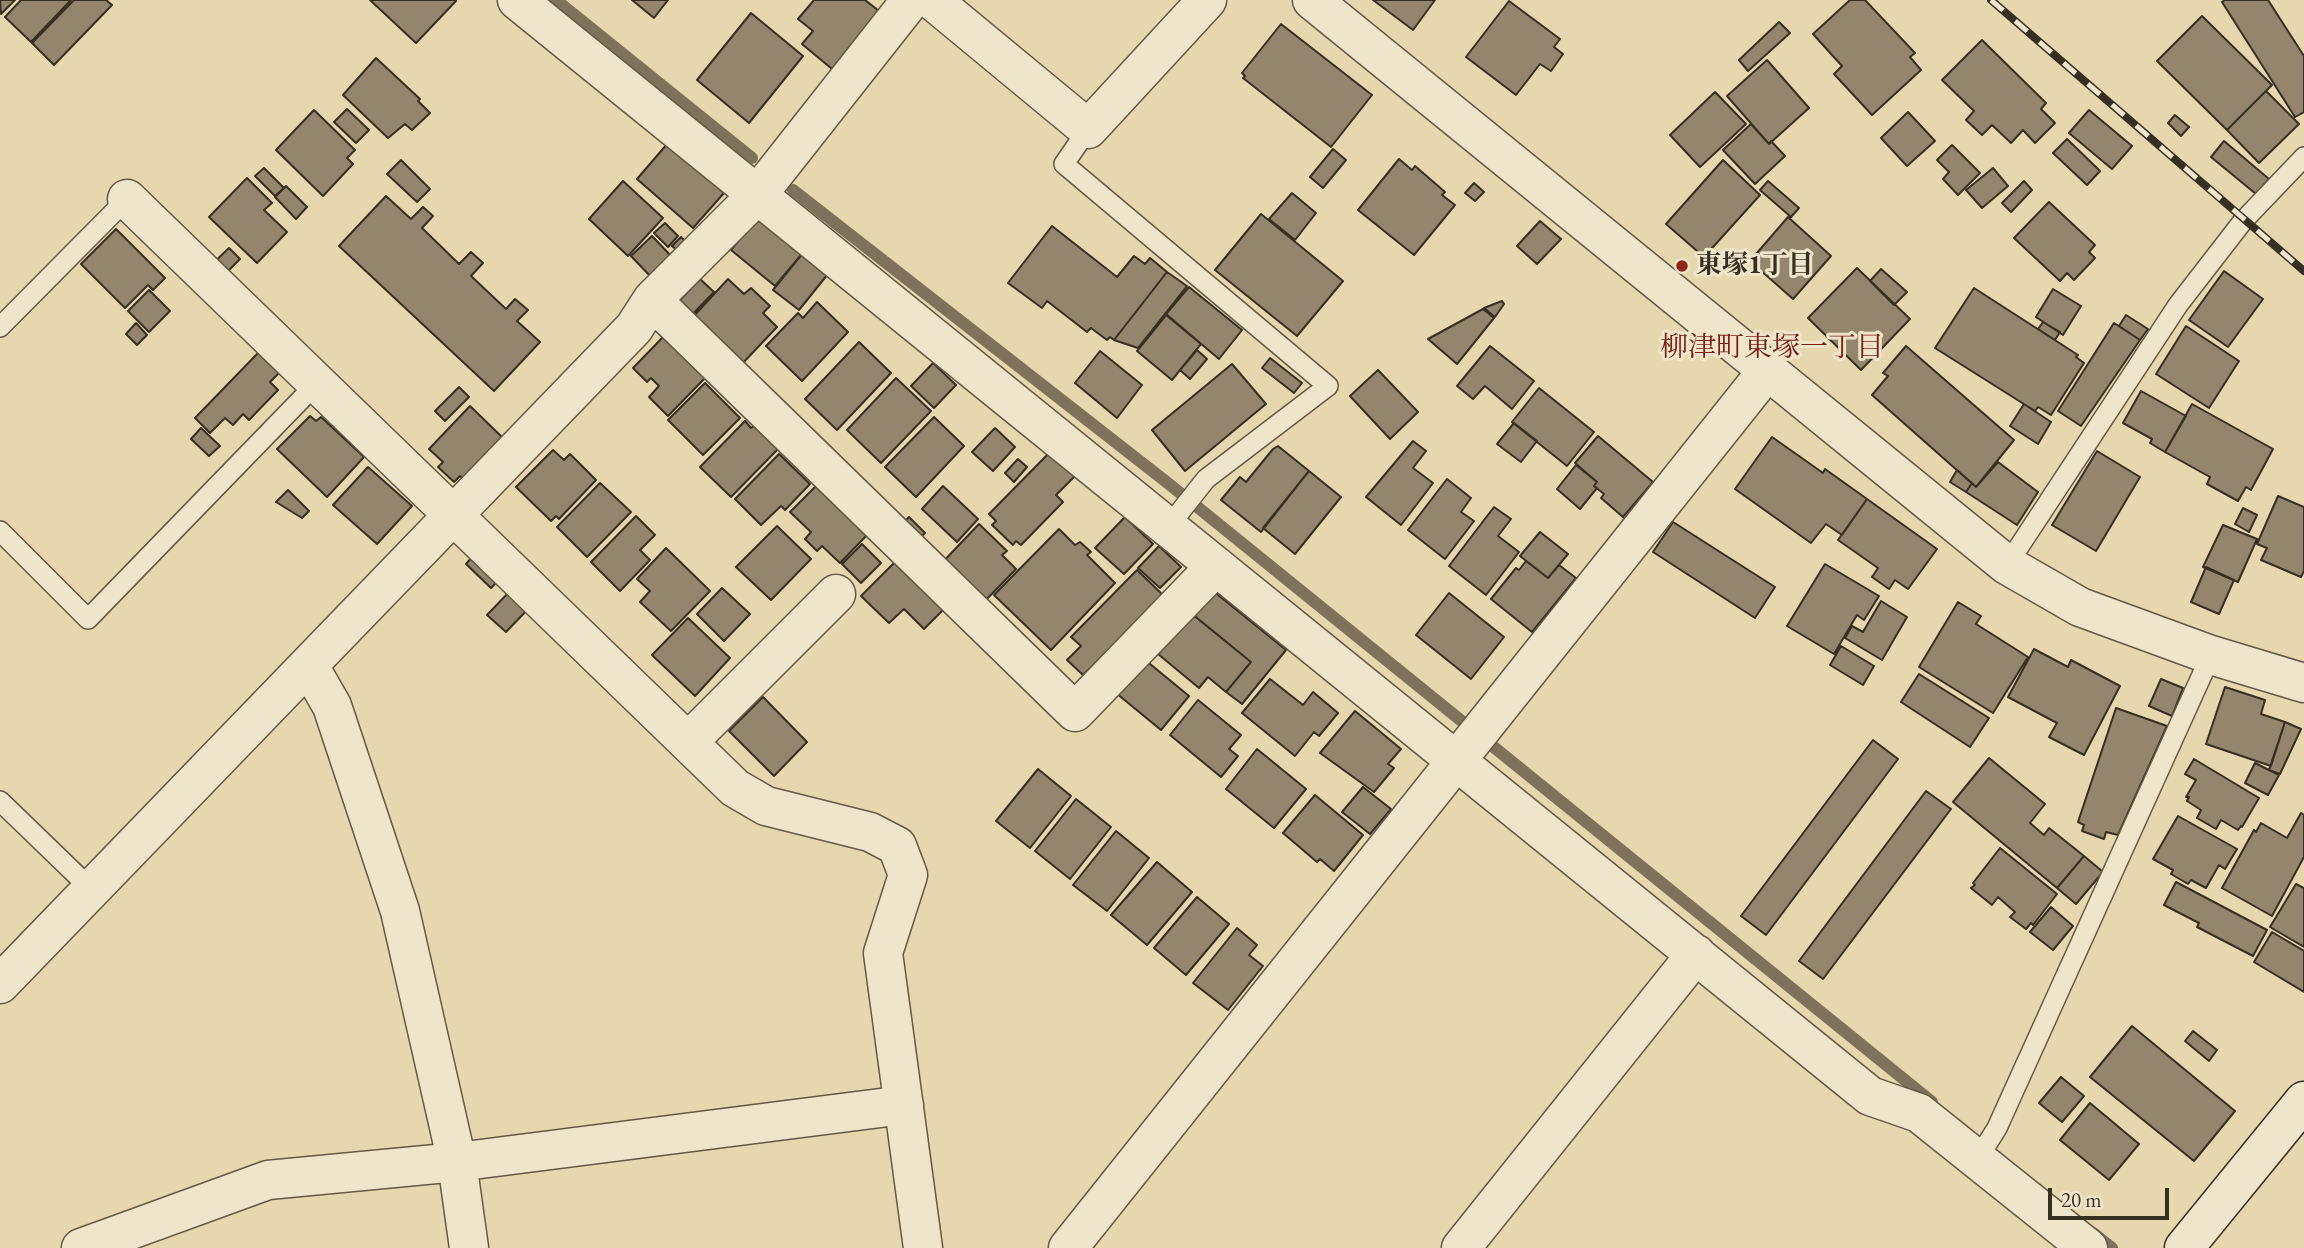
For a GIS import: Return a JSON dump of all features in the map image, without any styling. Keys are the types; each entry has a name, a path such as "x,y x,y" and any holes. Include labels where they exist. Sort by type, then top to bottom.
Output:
{"street":[{"path":"517,0 1458,759 1870,1096 1919,1114 2088,1248"},
{"path":"0,984 634,328 652,300 758,194 911,0"},
{"path":"932,0 1087,129 1207,0"},
{"path":"1312,0 2007,565 2080,607 2211,655 2304,683"},
{"path":"127,199 735,788 766,806 870,832 897,846 908,875 883,953 923,1248"},
{"path":"652,300 1075,712 1216,566"},
{"path":"1068,1248 1767,371"},
{"path":"688,742 836,594"},
{"path":"309,666 332,706 400,911 457,1162 469,1248"},
{"path":"1461,1248 1696,954"},
{"path":"2184,1248 2304,1101"},
{"path":"81,1248 268,1181 457,1162 904,1105"}],"lane":[{"path":"1087,129 1064,163 1328,386 1206,479 1168,527"},
{"path":"2007,565 2178,305 2243,221 2304,157"},
{"path":"0,327 127,199"},
{"path":"0,531 88,619 317,382"},
{"path":"1977,1160 1997,1128 2211,655"},
{"path":"0,802 91,889"}],"building":[{"path":"0,0 15,0 1,14"},
{"path":"21,0 71,0 31,42 5,17"},
{"path":"74,0 106,0 112,5 54,65 32,43"},
{"path":"370,0 456,0 456,1 416,43"},
{"path":"632,0 668,0 654,18"},
{"path":"814,0 865,0 879,11 832,69 802,44 813,31 798,19"},
{"path":"1373,0 1435,0 1413,30"},
{"path":"1850,0 1865,0 1915,53 1910,57 1921,70 1872,115 1834,74 1842,66 1813,34"},
{"path":"2268,0 2304,56 2304,112 2295,117 2222,2"},
{"path":"1509,1 1560,39 1554,47 1563,54 1551,71 1540,64 1516,95 1466,57"},
{"path":"751,13 803,56 749,123 697,80"},
{"path":"2202,16 2272,85 2227,130 2157,61"},
{"path":"1779,22 1790,33 1748,71 1739,60"},
{"path":"1281,24 1372,95 1331,147 1243,78 1245,76 1242,73"},
{"path":"1982,40 2046,103 2041,109 2055,123 2035,143 2023,130 2011,143 1992,125 1982,135 1966,120 1974,111 1942,80"},
{"path":"376,58 420,99 418,101 430,113 412,130 405,124 388,138 343,95"},
{"path":"1767,60 1809,108 1769,144 1727,96"},
{"path":"2266,91 2299,124 2259,163 2227,130"},
{"path":"1715,92 1746,124 1700,167 1670,135"},
{"path":"347,109 369,130 356,143 334,122"},
{"path":"314,110 355,150 347,158 353,164 323,196 276,150"},
{"path":"2089,110 2132,146 2112,169 2069,133"},
{"path":"1908,112 1935,141 1907,166 1881,138"},
{"path":"2175,115 2189,127 2181,136 2168,123"},
{"path":"1751,124 1769,144 1771,141 1785,156 1755,184 1723,150"},
{"path":"2067,139 2100,171 2087,185 2053,153"},
{"path":"2224,141 2269,179 2256,194 2211,157"},
{"path":"668,143 724,193 693,228 637,179"},
{"path":"1952,145 1980,173 1958,195 1943,179 1949,172 1937,160"},
{"path":"1333,149 1346,160 1323,188 1310,177"},
{"path":"1399,159 1412,170 1415,166 1445,192 1442,195 1455,205 1414,255 1358,210"},
{"path":"401,160 430,189 417,202 387,174"},
{"path":"1723,160 1760,195 1704,257 1666,224"},
{"path":"264,168 284,188 275,196 255,176"},
{"path":"1993,168 2008,186 1982,208 1966,190"},
{"path":"247,178 272,203 264,210 287,232 257,263 209,217"},
{"path":"623,181 663,218 628,256 589,219"},
{"path":"1768,181 1799,208 1791,217 1760,190"},
{"path":"2024,181 2032,190 2011,212 2002,203"},
{"path":"1474,183 1484,192 1475,201 1465,193"},
{"path":"286,186 307,207 296,219 275,197"},
{"path":"1292,193 1316,213 1295,240 1269,219"},
{"path":"386,196 411,219 423,207 433,216 422,228 459,264 471,252 483,263 471,276 506,309 515,299 528,310 517,321 540,342 494,391 339,246"},
{"path":"2049,202 2095,245 2089,252 2095,258 2074,280 2067,273 2060,281 2014,238"},
{"path":"761,213 806,249 775,286 731,250"},
{"path":"1261,214 1343,281 1297,336 1215,270"},
{"path":"1788,217 1831,256 1793,299 1750,261"},
{"path":"1540,221 1561,239 1537,264 1517,246"},
{"path":"665,223 678,236 668,247 654,233"},
{"path":"1052,226 1117,277 1134,256 1145,264 1150,258 1167,272 1114,340 1110,337 1107,340 1091,328 1087,332 1047,301 1042,308 1008,283"},
{"path":"116,229 165,278 153,290 148,285 125,308 81,264"},
{"path":"652,236 673,258 652,278 631,256"},
{"path":"681,237 688,244 679,252 672,246"},
{"path":"229,248 240,259 219,280 208,268"},
{"path":"806,249 832,269 799,310 773,290"},
{"path":"1857,268 1910,319 1861,370 1808,318"},
{"path":"1881,269 1907,292 1894,305 1870,281"},
{"path":"2224,271 2263,299 2228,347 2189,320"},
{"path":"1167,272 1187,286 1138,348 1114,340"},
{"path":"700,279 714,292 689,318 675,305"},
{"path":"728,279 744,294 751,288 770,306 763,313 777,327 741,365 692,318"},
{"path":"1189,287 1242,330 1219,359 1166,314"},
{"path":"1974,288 2078,355 2076,357 2084,363 2051,415 2038,407 2035,411 1935,348"},
{"path":"2053,289 2081,306 2063,335 2036,317"},
{"path":"149,290 170,311 149,332 128,311"},
{"path":"1502,301 1504,304 1495,317 1484,308"},
{"path":"817,302 848,332 802,381 766,346 798,313 803,318"},
{"path":"1483,309 1494,318 1457,364 1428,339"},
{"path":"1166,315 1201,344 1172,380 1137,351"},
{"path":"2126,315 2148,329 2140,340 2119,326"},
{"path":"2043,322 2060,332 2055,340 2038,329"},
{"path":"136,323 147,335 137,345 126,334"},
{"path":"2114,323 2140,340 2081,426 2058,411"},
{"path":"2186,326 2239,361 2209,408 2156,374"},
{"path":"663,337 705,378 668,416 649,397 659,386 651,378 647,382 633,368"},
{"path":"859,342 891,373 837,430 805,399"},
{"path":"1490,346 1534,381 1512,409 1485,386 1473,399 1457,386"},
{"path":"1906,346 2014,440 1976,487 1872,395 1888,376 1883,373"},
{"path":"1197,350 1207,359 1190,379 1180,370"},
{"path":"1100,351 1142,385 1117,418 1075,383"},
{"path":"258,353 279,373 270,382 278,390 249,420 243,414 233,425 225,418 210,433 195,418"},
{"path":"1270,358 1302,383 1294,393 1262,368"},
{"path":"933,363 956,385 934,408 911,386"},
{"path":"1232,364 1266,404 1185,471 1152,430"},
{"path":"1378,370 1418,412 1390,439 1350,396"},
{"path":"896,378 931,411 881,463 847,430"},
{"path":"705,383 740,418 703,455 668,420"},
{"path":"459,387 469,397 445,421 435,411"},
{"path":"1539,388 1594,432 1567,466 1512,422"},
{"path":"2141,391 2186,416 2165,452 2150,443 2152,439 2123,423"},
{"path":"2024,404 2051,422 2038,444 2010,426"},
{"path":"2192,404 2273,449 2251,490 2246,487 2238,501 2207,484 2210,477 2165,452"},
{"path":"470,406 503,438 463,479 460,476 454,482 438,467 443,462 429,449"},
{"path":"310,416 316,421 321,417 364,457 327,497 277,449"},
{"path":"934,417 964,446 916,497 885,467"},
{"path":"745,421 778,449 731,497 700,467"},
{"path":"1514,423 1537,441 1521,462 1497,444"},
{"path":"201,428 220,446 209,456 191,439"},
{"path":"995,428 1015,447 993,471 972,452"},
{"path":"1598,436 1653,482 1623,517 1601,498 1604,494 1594,486 1597,482 1575,463"},
{"path":"1772,437 1823,473 1825,469 1867,499 1842,535 1826,524 1811,543 1735,489"},
{"path":"1413,441 1426,451 1413,468 1433,483 1401,525 1366,497"},
{"path":"1278,446 1309,471 1261,532 1221,500 1240,477 1246,482"},
{"path":"553,450 564,460 570,454 596,480 559,519 556,516 551,521 516,487"},
{"path":"1052,450 1076,475 1056,495 1063,502 1021,545 1016,541 1013,545 992,525 996,521 989,514"},
{"path":"2097,451 2140,477 2096,551 2052,525"},
{"path":"779,454 810,484 785,510 781,506 761,525 735,499"},
{"path":"1018,459 1027,467 1014,482 1005,473"},
{"path":"1998,462 2038,492 2017,525 1966,492 1972,483 1976,487"},
{"path":"1576,465 1597,482 1594,486 1597,488 1580,509 1557,489"},
{"path":"368,467 412,506 377,544 333,505"},
{"path":"1957,470 1972,483 1966,492 1950,482"},
{"path":"1309,471 1341,497 1295,554 1263,528"},
{"path":"1447,479 1471,498 1461,512 1474,521 1445,559 1408,530"},
{"path":"600,483 631,512 587,557 557,527"},
{"path":"817,485 868,534 840,563 822,546 817,551 805,539 811,532 790,512"},
{"path":"943,486 978,519 957,542 922,509"},
{"path":"288,490 309,511 302,518 276,502"},
{"path":"2278,496 2304,507 2304,571 2301,577 2261,560 2267,548 2257,544"},
{"path":"1867,499 1937,549 1908,589 1895,580 1889,589 1872,577 1878,568 1838,540"},
{"path":"1494,507 1511,519 1498,536 1519,552 1486,595 1449,566"},
{"path":"2243,508 2257,515 2249,532 2235,524"},
{"path":"636,516 655,535 640,550 650,560 620,591 591,562"},
{"path":"909,517 925,533 912,546 896,531"},
{"path":"1125,517 1153,544 1124,574 1095,548"},
{"path":"1673,522 1775,587 1755,618 1653,552"},
{"path":"979,524 1007,551 1002,555 1016,569 979,607 938,567"},
{"path":"2223,525 2257,539 2238,582 2203,567"},
{"path":"777,526 811,559 771,600 736,567"},
{"path":"1059,529 1075,545 1080,542 1091,552 1087,555 1115,583 1051,650 994,595"},
{"path":"1540,532 1568,554 1548,578 1520,556"},
{"path":"862,544 881,563 861,583 842,564"},
{"path":"1159,546 1181,567 1160,588 1138,568"},
{"path":"666,548 710,591 671,631 640,602 650,591 637,579"},
{"path":"474,555 500,579 491,588 466,564"},
{"path":"1526,561 1548,578 1559,565 1576,578 1532,632 1491,599 1516,568 1519,570"},
{"path":"895,562 943,610 924,629 904,609 889,623 861,596"},
{"path":"1825,564 1879,596 1864,620 1857,615 1834,654 1787,626"},
{"path":"2206,567 2234,580 2219,614 2191,602"},
{"path":"1137,570 1165,597 1083,675 1067,660 1081,646 1071,637"},
{"path":"1207,586 1286,650 1242,704 1226,692 1251,662 1187,610"},
{"path":"722,588 750,614 724,641 697,614"},
{"path":"510,591 529,608 506,632 487,615"},
{"path":"1449,593 1504,637 1471,679 1416,635"},
{"path":"1881,601 1907,617 1882,660 1845,638 1852,626 1863,632"},
{"path":"1958,602 1981,616 1976,624 2028,657 1993,713 1919,667"},
{"path":"1191,613 1251,662 1226,692 1208,677 1199,688 1158,654"},
{"path":"688,618 730,658 695,696 652,655"},
{"path":"1841,646 1874,666 1863,685 1830,665"},
{"path":"2034,649 2068,667 2071,660 2120,686 2084,755 2049,737 2057,723 2008,697"},
{"path":"1144,659 1189,696 1161,730 1116,693"},
{"path":"1919,674 1989,718 1970,747 1901,702"},
{"path":"1270,679 1303,705 1313,692 1338,713 1319,736 1314,732 1295,756 1242,713"},
{"path":"2161,679 2183,688 2172,716 2149,706"},
{"path":"2225,687 2265,700 2261,714 2285,722 2271,766 2206,744"},
{"path":"763,697 807,742 774,776 729,731"},
{"path":"1198,700 1241,735 1229,749 1238,756 1221,777 1170,735"},
{"path":"2116,708 2167,726 2118,835 2106,832 2104,839 2082,831 2084,825 2078,822"},
{"path":"1355,711 1401,749 1388,764 1394,768 1374,792 1320,753"},
{"path":"2285,722 2301,729 2280,774 2269,770"},
{"path":"1873,740 1898,759 1766,935 1741,916"},
{"path":"1257,749 1306,789 1274,828 1226,789"},
{"path":"1989,758 2045,804 2030,823 2044,835 2049,828 2084,856 2057,888 1953,802"},
{"path":"2194,759 2259,798 2238,830 2221,820 2216,829 2197,818 2201,810 2187,801 2189,797 2186,797 2196,780 2185,774"},
{"path":"2255,763 2279,775 2268,795 2245,783"},
{"path":"1038,769 1071,796 1030,848 996,821"},
{"path":"1363,787 1391,809 1370,834 1342,812"},
{"path":"1926,791 1951,809 1823,979 1799,961"},
{"path":"1315,795 1363,835 1334,871 1320,859 1317,862 1283,833"},
{"path":"1076,799 1111,827 1070,879 1035,851"},
{"path":"2301,813 2304,815 2304,857 2272,916 2222,888 2254,830 2256,832 2261,823 2287,838"},
{"path":"2178,816 2237,849 2225,869 2219,865 2206,888 2191,880 2188,884 2171,874 2173,870 2153,859"},
{"path":"1116,831 1149,858 1107,911 1073,885"},
{"path":"2000,848 2057,894 2033,925 2031,923 2026,929 2010,917 2015,912 1998,897 1992,905 1971,888"},
{"path":"2084,856 2103,872 2076,904 2057,888"},
{"path":"1157,862 1192,892 1147,945 1111,915"},
{"path":"2176,882 2267,930 2253,956 2197,927 2199,923 2164,905"},
{"path":"2296,884 2304,888 2304,947 2270,927"},
{"path":"1197,897 1229,924 1186,975 1154,948"},
{"path":"2051,907 2073,926 2053,950 2030,932"},
{"path":"1237,928 1257,945 1249,955 1263,966 1228,1010 1193,983"},
{"path":"2272,932 2304,951 2304,992 2254,962"},
{"path":"2132,1026 2235,1111 2194,1161 2090,1077"},
{"path":"2193,1031 2217,1050 2209,1061 2185,1041"},
{"path":"2061,1077 2084,1096 2062,1122 2039,1103"},
{"path":"2090,1103 2139,1144 2109,1180 2060,1140"}],"waterway":[{"path":"556,0 752,158"},
{"path":"793,190 1169,484 1932,1102"},
{"path":"2093,1233 2112,1248"}],"railway":[{"path":"1991,0 2304,271"}],"place":[{"name":"東塚1丁目","path":"1682,266"}],"district":[{"name":"柳津町東塚一丁目","path":"1772,348"}]}
